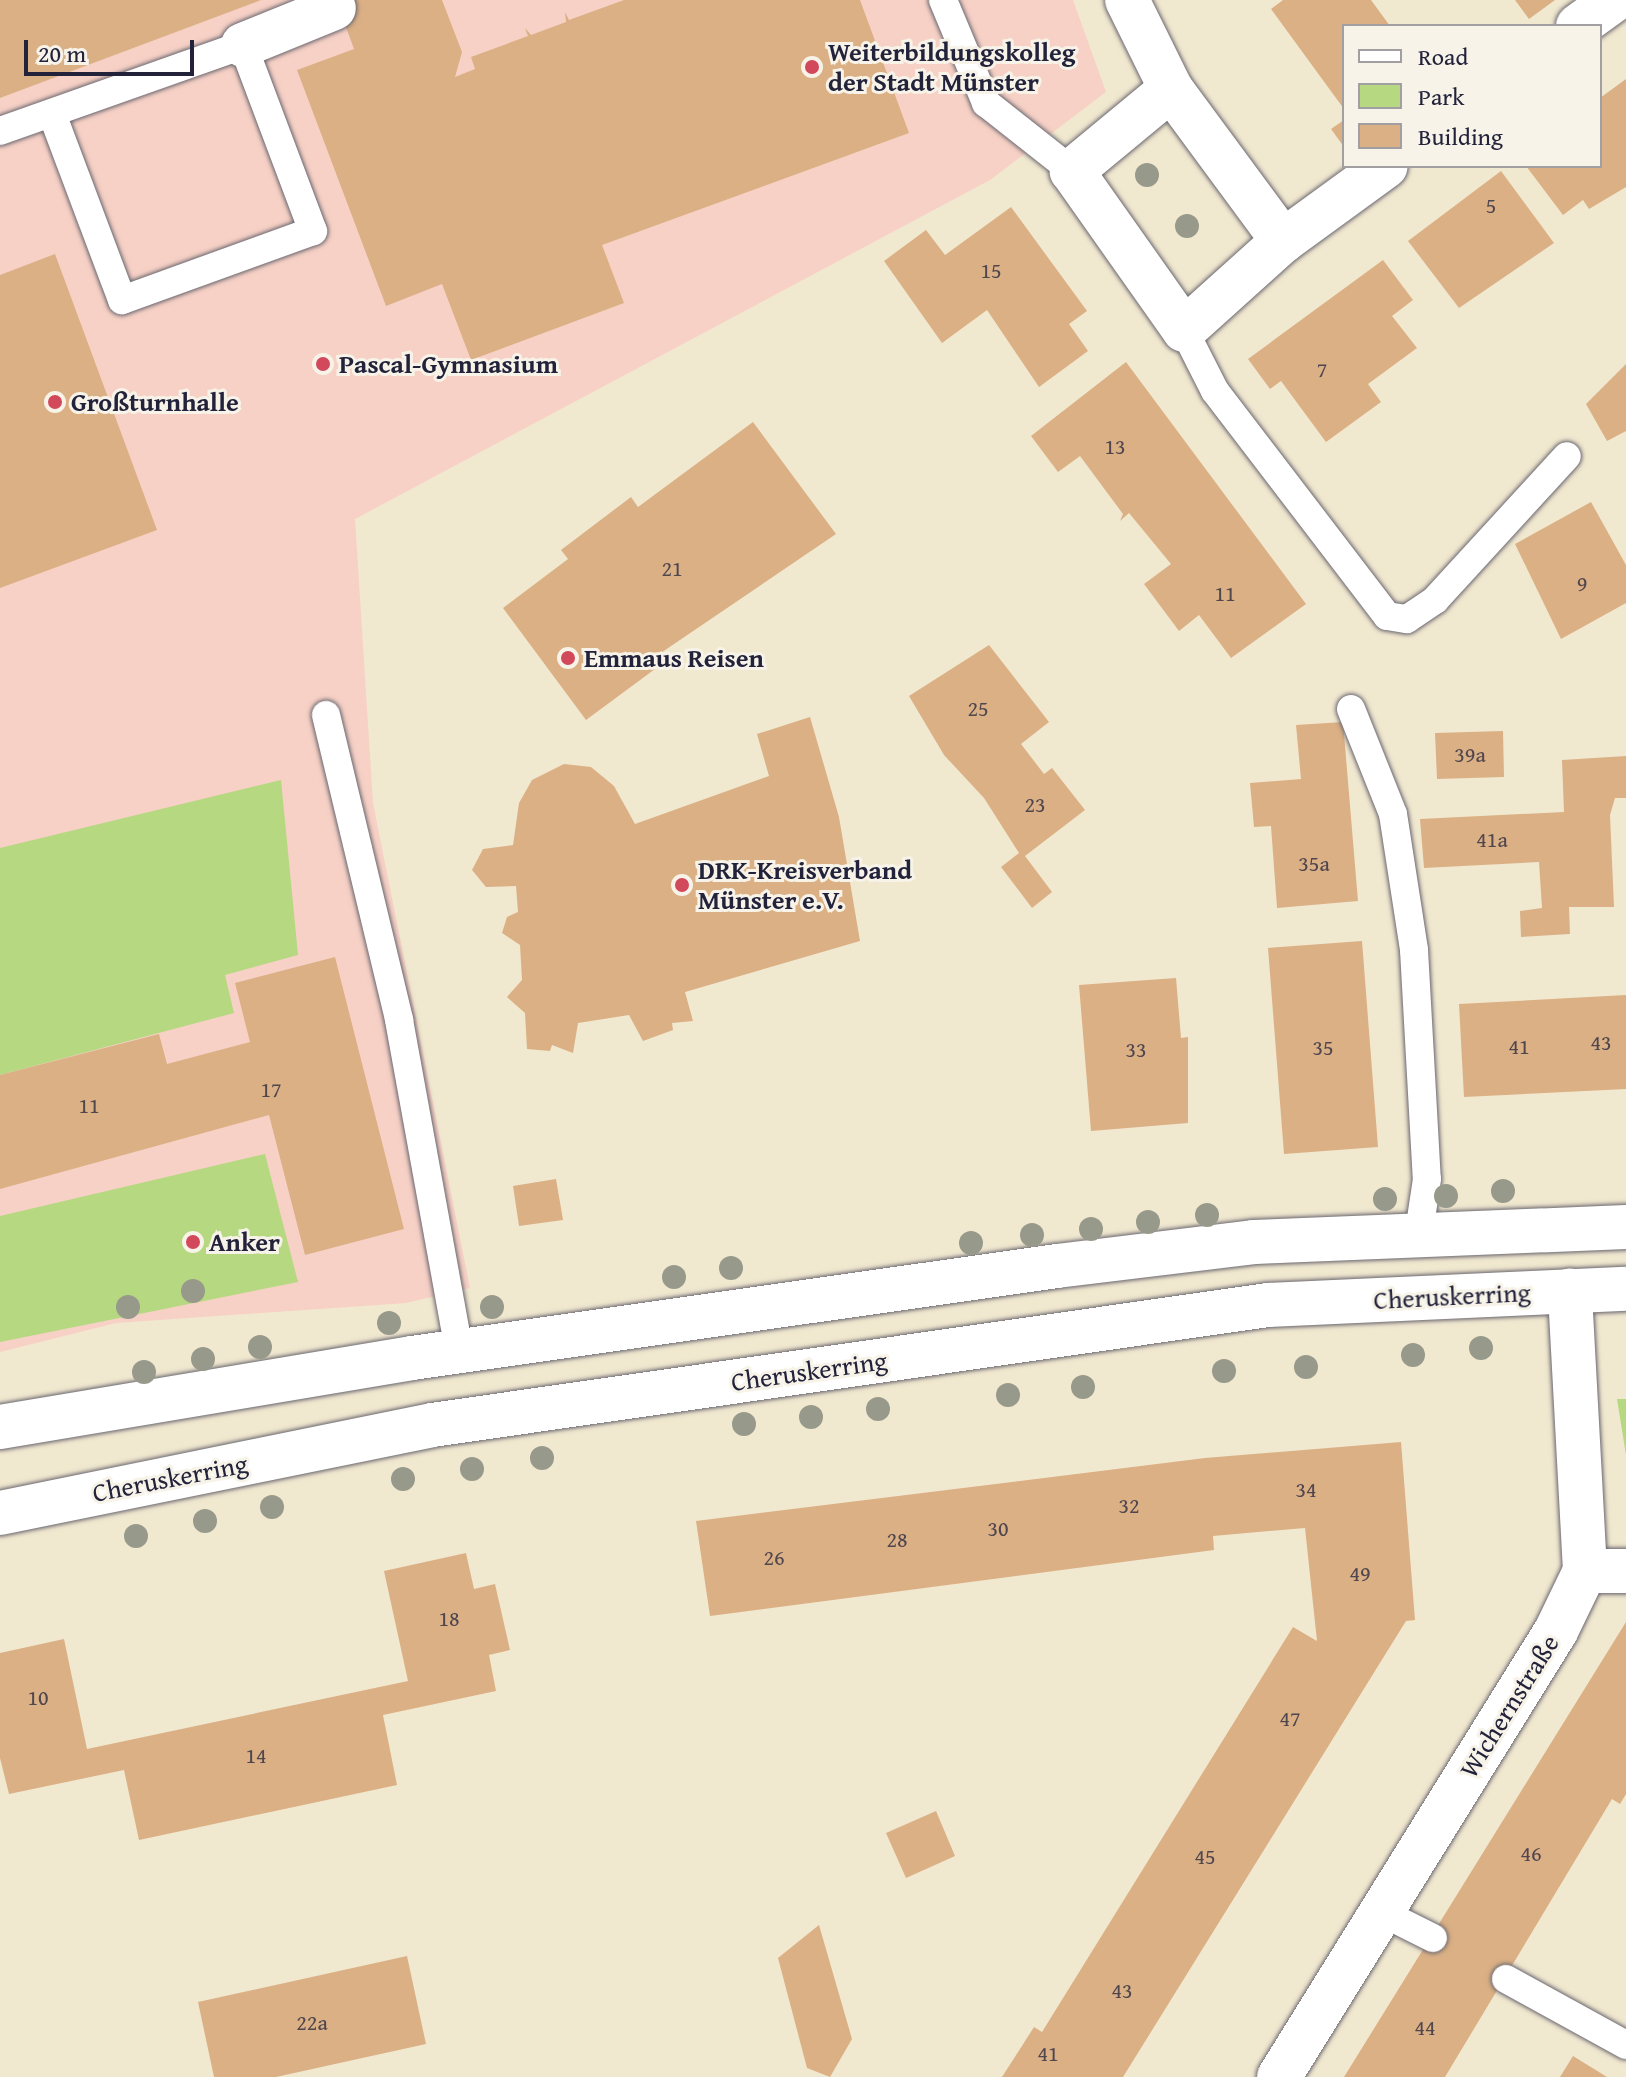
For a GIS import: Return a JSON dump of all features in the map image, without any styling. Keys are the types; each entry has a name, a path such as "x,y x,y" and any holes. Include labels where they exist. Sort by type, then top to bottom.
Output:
{"main road":[{"path":"1127,0 1171,89 1283,241"},
{"path":"1581,24 1614,0"},
{"path":"243,45 334,8"},
{"path":"1171,89 1072,171 1184,330 1283,241 1383,168"},
{"path":"0,1427 459,1351 1057,1266 1419,1232 1626,1227"},
{"name":"Cheruskerring","path":"0,1513 432,1425 1236,1309 1626,1289"},
{"name":"Wichernstraße","path":"1279,2077 1556,1631 1605,1571 1570,1290"}],"lane":[{"path":"943,0 986,103 1072,171"},
{"path":"0,131 53,116 243,45 313,231 122,300 53,116"},
{"path":"1184,330 1215,391 1387,616 1407,619 1435,600 1567,456"},
{"path":"1351,709 1393,814 1414,950 1427,1179 1419,1232"},
{"path":"326,715 399,1020 459,1351"},
{"path":"1381,1912 1433,1938"},
{"path":"1506,1979 1626,2045"}],"shaded area":[{"name":"Pascal-Gymnasium","path":"0,0 1073,0 1106,92 990,180 355,519 373,803 470,1288 406,1303 116,1323 0,1352"}],"green space":[{"path":"281,780 298,955 225,975 234,1013 0,1075 0,848"},
{"path":"265,1154 298,1282 0,1342 0,1216"},
{"path":"1617,1399 1626,1399 1626,1455"}],"building":[{"path":"0,0 261,0 0,98"},
{"path":"336,0 442,0 462,52 455,77 475,69 471,57 528,36 525,28 531,35 566,22 565,12 569,20 624,0 860,0 909,133 602,245 624,303 471,360 442,284 386,306 297,70 354,49"},
{"path":"1283,0 1371,0 1389,24 1342,24 1342,106 1271,9"},
{"path":"1515,0 1555,0 1529,19"},
{"path":"1626,79 1626,187 1589,209 1583,200 1563,215 1528,168 1602,168 1602,97"},
{"path":"1342,121 1342,144 1331,129"},
{"path":"1501,171 1554,243 1459,308 1408,241"},
{"path":"1011,207 1087,311 1069,324 1088,351 1039,387 987,310 942,343 884,261 926,230 945,255"},
{"name":"Großturnhalle","path":"55,254 157,530 0,588 0,275"},
{"path":"1383,260 1413,300 1392,316 1417,348 1368,384 1381,402 1326,442 1281,381 1270,389 1248,359"},
{"path":"1126,362 1306,604 1231,658 1199,615 1179,631 1144,584 1171,564 1129,513 1120,521 1123,514 1080,456 1058,472 1031,436"},
{"path":"1626,364 1626,431 1607,441 1586,404"},
{"path":"753,422 836,534 649,661 655,669 586,720 503,608 568,559 561,550 631,497 638,507"},
{"path":"1591,502 1626,565 1626,603 1561,639 1515,544"},
{"path":"989,645 1049,722 1021,744 1044,774 1052,768 1085,810 1025,856 1052,892 1032,908 1001,867 1019,853 984,798 944,755 909,696"},
{"name":"DRK-Kreisverband Münster e.V.","path":"810,717 839,817 860,941 685,992 693,1021 672,1023 673,1030 643,1041 629,1015 578,1023 573,1053 552,1045 550,1051 527,1049 525,1013 507,997 522,980 520,945 502,933 507,917 518,912 516,886 486,887 472,870 483,849 513,845 519,803 532,780 564,764 591,767 614,786 635,824 769,776 757,734"},
{"path":"1343,722 1358,901 1277,908 1271,826 1254,827 1250,783 1301,779 1296,725"},
{"path":"1503,731 1504,777 1437,779 1435,733"},
{"path":"1626,756 1626,798 1615,798 1610,815 1614,907 1569,907 1570,934 1521,937 1520,911 1542,908 1539,862 1424,868 1420,819 1564,812 1562,760"},
{"path":"1362,941 1378,1147 1284,1154 1268,948"},
{"path":"335,957 404,1229 305,1255 269,1115 0,1189 0,1075 159,1034 167,1064 250,1042 235,983"},
{"path":"1176,978 1181,1038 1188,1037 1188,1123 1091,1131 1079,985"},
{"path":"1626,995 1626,1089 1464,1097 1459,1004"},
{"path":"556,1179 563,1220 519,1226 513,1186"},
{"path":"1401,1442 1415,1620 1406,1621 1123,2077 1002,2077 1034,2027 1042,2032 1293,1627 1317,1641 1305,1528 1213,1536 1214,1550 710,1616 696,1521 1205,1458"},
{"path":"466,1553 474,1589 495,1584 510,1650 489,1655 496,1691 383,1715 397,1785 139,1840 124,1770 9,1794 0,1758 0,1653 64,1639 87,1749 408,1681 384,1571"},
{"path":"1626,1622 1626,1794 1620,1804 1612,1799 1445,2077 1344,2077"},
{"path":"936,1811 955,1856 906,1878 886,1833"},
{"path":"819,1925 852,2039 830,2077 807,2068 778,1958"},
{"path":"407,1956 426,2044 276,2077 214,2077 198,2002"},
{"path":"1573,2056 1607,2077 1560,2077"}],"place":[{"name":"Weiterbildungskolleg der Stadt Münster","path":"812,67"},
{"name":"Pascal-Gymnasium","path":"323,364"},
{"name":"Großturnhalle","path":"55,402"},
{"name":"Emmaus Reisen","path":"568,658"},
{"name":"DRK-Kreisverband Münster e.V.","path":"682,885"},
{"name":"Anker","path":"193,1242"}]}
